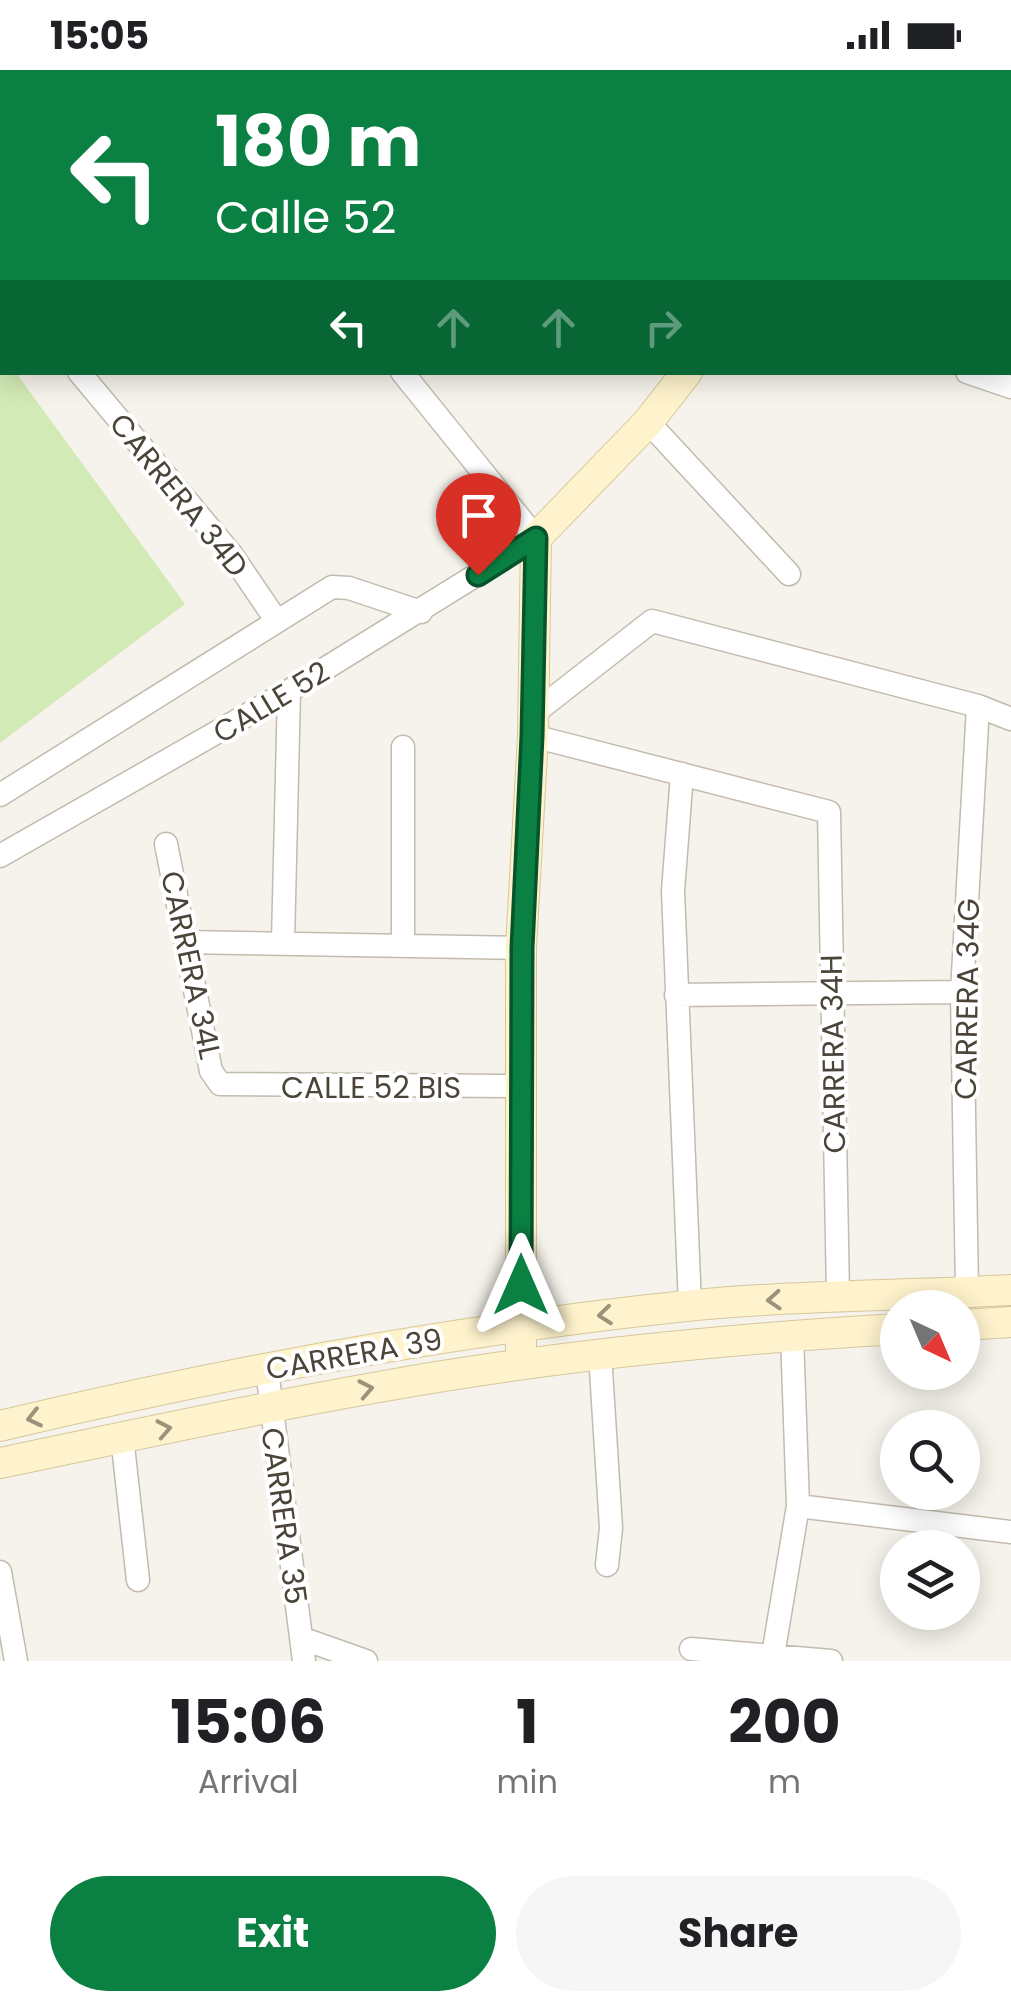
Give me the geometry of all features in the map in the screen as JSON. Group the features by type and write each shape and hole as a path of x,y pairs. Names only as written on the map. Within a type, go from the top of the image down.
{"main road":[{"name":"CALLE 52","path":"536,538 648,422 685,375"},
{"path":"521,1364 522,948 536,538"},
{"name":"CARRERA 39","path":"980,1291 1011,1290"},
{"name":"CARRERA 39","path":"0,1426 266,1370 521,1324 690,1306 880,1294"},
{"path":"980,1324 1011,1322"},
{"name":"CARRERA 39","path":"0,1463 270,1408 521,1364 792,1335 880,1330"}],"street":[{"name":"CARRERA 34D","path":"81,375 232,556 276,620"},
{"path":"404,375 536,538"},
{"path":"976,375 1011,387"},
{"path":"648,422 788,574"},
{"name":"CALLE 52","path":"0,856 289,692 536,538"},
{"path":"0,795 332,587 349,588 421,612"},
{"path":"532,725 652,621 978,706 1011,719"},
{"path":"283,942 289,692"},
{"name":"CARRERA 34G","path":"967,1290 962,992 978,706"},
{"path":"532,725 682,774 673,891 690,1306"},
{"path":"403,747 403,946"},
{"name":"CARRERA 34H","path":"682,774 829,812 838,1295"},
{"name":"CARRERA 34L","path":"166,844 211,1071 220,1084"},
{"path":"186,942 522,948"},
{"path":"676,995 962,992"},
{"name":"CALLE 52 BIS","path":"220,1084 521,1086"},
{"path":"772,1658 798,1506 792,1335"},
{"path":"600,1354 611,1528 607,1565"},
{"name":"CARRERA 35","path":"266,1370 302,1649"},
{"path":"122,1437 138,1580"},
{"path":"798,1506 1011,1532"},
{"path":"0,1572 16,1661"},
{"path":"302,1649 366,1661"},
{"path":"691,1649 832,1661"}],"green space":[{"path":"0,375 17,375 185,604 0,743"}],"route":[{"path":"478,575 536,538 522,948 521,1285"}]}
